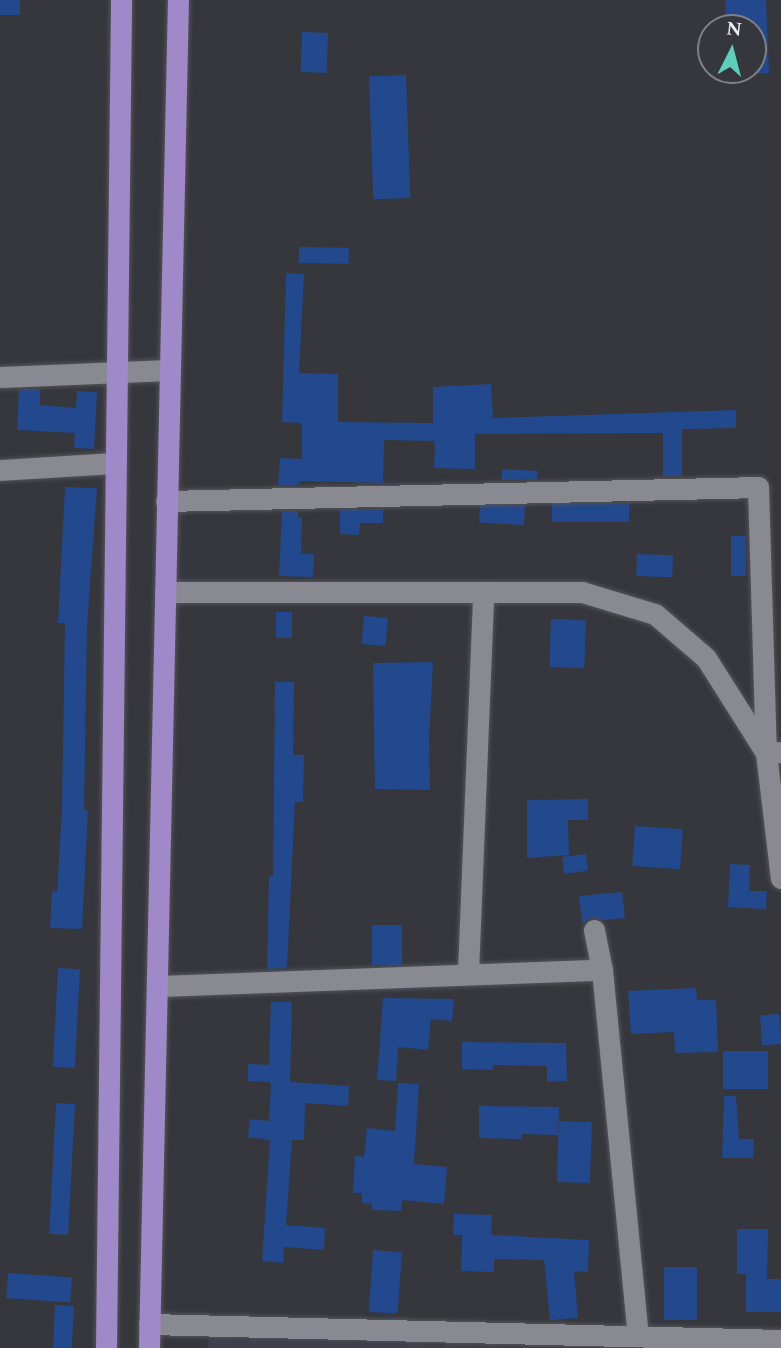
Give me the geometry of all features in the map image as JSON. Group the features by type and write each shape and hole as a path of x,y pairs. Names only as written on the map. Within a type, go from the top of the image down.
{"main road":[{"path":"106,1348 121,0"},
{"path":"149,1348 178,0"}],"street":[{"path":"0,377 170,370"},
{"path":"0,470 116,463"},
{"path":"166,501 758,486 781,878"},
{"path":"165,592 582,592 655,614 706,657 774,753"},
{"path":"468,972 483,592"},
{"path":"594,930 602,970 638,1336"},
{"path":"157,986 468,972 602,970"},
{"path":"149,1324 781,1340"}],"shaded area":[{"path":"208,1339 541,1348 208,1348"}],"building":[{"path":"0,0 20,0 20,15 0,15"},
{"path":"725,0 766,0 767,14 726,14"},
{"path":"767,24 769,73 767,73"},
{"path":"302,32 328,33 327,73 301,72"},
{"path":"406,75 410,198 373,199 369,76"},
{"path":"299,247 349,248 349,264 299,263"},
{"path":"286,273 304,274 299,373 338,374 338,422 433,423 433,387 491,384 493,418 736,410 736,428 682,429 682,476 663,476 663,433 475,434 475,469 434,468 435,441 384,440 383,483 300,481 299,485 278,485 280,458 302,459 302,423 282,422"},
{"path":"19,389 40,389 40,405 76,408 77,391 97,392 94,449 74,448 75,433 17,430"},
{"path":"502,469 538,471 537,479 502,480"},
{"path":"65,487 97,488 87,625 84,810 88,810 82,929 50,928 52,891 57,892 62,809 65,623 58,623"},
{"path":"552,503 629,503 629,522 552,522"},
{"path":"480,504 525,506 524,525 479,523"},
{"path":"383,509 383,523 360,523 359,535 340,534 340,510"},
{"path":"282,511 298,511 298,517 302,517 301,554 314,554 313,577 279,576"},
{"path":"731,536 746,536 746,576 731,576"},
{"path":"637,554 673,555 672,577 636,576"},
{"path":"276,612 292,612 292,638 276,638"},
{"path":"364,616 388,618 385,646 362,644"},
{"path":"551,619 586,620 584,668 549,667"},
{"path":"433,662 429,740 430,790 375,789 373,663"},
{"path":"275,682 294,682 293,755 304,755 303,802 295,802 287,968 267,969 269,876 273,876"},
{"path":"588,799 588,820 568,820 569,855 527,858 527,800"},
{"path":"635,826 683,829 680,869 632,866"},
{"path":"586,854 588,871 564,874 562,857"},
{"path":"730,864 750,865 749,891 767,891 766,909 728,907"},
{"path":"622,892 625,918 603,920 592,917 582,923 579,896"},
{"path":"372,925 402,925 402,965 372,965"},
{"path":"58,968 80,969 75,1068 53,1067"},
{"path":"696,988 697,1000 716,1000 718,1052 675,1053 674,1032 631,1034 628,991"},
{"path":"383,998 454,999 452,1021 431,1019 428,1050 398,1047 396,1081 377,1080"},
{"path":"271,1002 292,1002 290,1082 349,1086 348,1106 305,1103 304,1140 292,1140 286,1225 325,1228 324,1250 284,1247 283,1263 262,1261 270,1140 248,1137 250,1119 269,1121 271,1085 269,1082 248,1081 248,1064 269,1065"},
{"path":"779,1014 781,1044 762,1045 760,1015"},
{"path":"462,1042 566,1043 567,1081 547,1082 547,1066 493,1065 493,1070 462,1069"},
{"path":"723,1051 768,1051 768,1089 723,1089"},
{"path":"398,1083 419,1084 414,1164 447,1167 444,1204 402,1200 401,1211 372,1210 372,1204 362,1203 362,1193 353,1193 355,1156 364,1157 367,1128 395,1131"},
{"path":"724,1096 736,1096 739,1139 754,1139 753,1158 722,1158"},
{"path":"56,1103 75,1104 68,1235 49,1234"},
{"path":"479,1106 559,1107 558,1135 522,1134 522,1139 479,1138"},
{"path":"559,1121 592,1122 590,1183 557,1182"},
{"path":"454,1214 492,1215 491,1235 589,1240 588,1272 574,1271 578,1318 550,1320 544,1260 494,1259 494,1272 461,1271 462,1235 453,1235"},
{"path":"737,1229 768,1229 767,1279 781,1279 781,1312 746,1312 746,1274 737,1274"},
{"path":"373,1250 402,1252 398,1314 369,1312"},
{"path":"664,1267 697,1267 697,1320 664,1320"},
{"path":"8,1273 72,1277 70,1302 6,1298"},
{"path":"55,1305 74,1306 72,1348 53,1348"}]}
